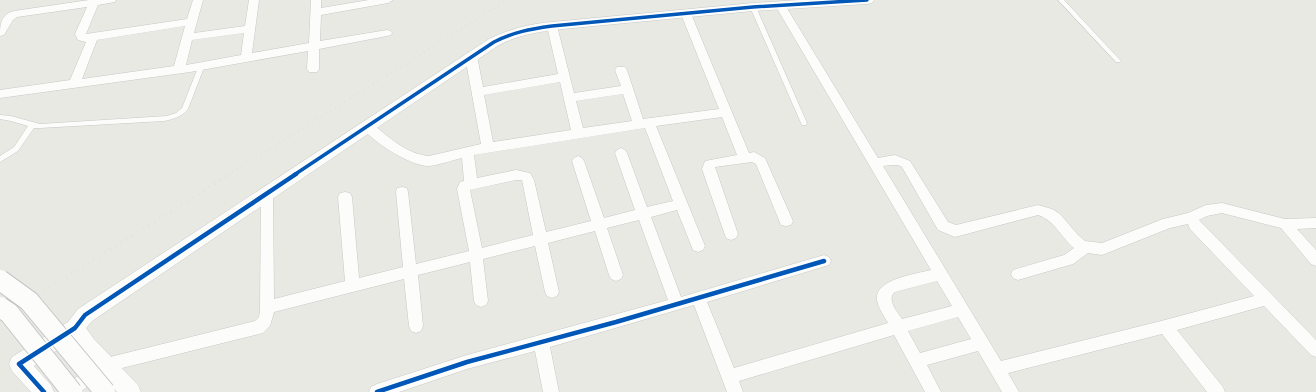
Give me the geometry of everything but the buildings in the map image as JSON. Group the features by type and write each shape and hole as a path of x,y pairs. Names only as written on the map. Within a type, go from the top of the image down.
{"main road":[{"path":"0,280 29,301 105,392"},
{"path":"0,307 9,313 72,392"}],"street":[{"path":"0,33 8,18 14,14 111,0"},
{"path":"179,69 198,0"},
{"path":"246,58 254,0"},
{"path":"313,69 316,0"},
{"path":"316,12 388,0"},
{"path":"44,392 19,364 75,328 85,315 471,56 510,34 528,29 552,26 753,7 860,0"},
{"path":"94,2 80,34 82,38 191,22"},
{"path":"780,5 1011,392"},
{"path":"686,14 745,158"},
{"path":"552,26 578,133"},
{"path":"187,37 250,29"},
{"path":"0,94 74,85 179,69 387,33"},
{"path":"74,85 92,41 89,38"},
{"path":"471,56 488,147"},
{"path":"621,70 628,89 681,204 698,246"},
{"path":"478,92 564,77"},
{"path":"570,98 628,89"},
{"path":"367,126 411,158 421,161 429,161 488,147 727,112"},
{"path":"468,152 471,184"},
{"path":"620,153 644,213 677,305"},
{"path":"731,234 708,166 712,163 754,157 761,161 786,221"},
{"path":"874,163 895,160 902,161 906,164 943,226 949,229 961,230 1038,210 1052,214 1077,243 1085,248 1102,249 1168,224 1192,218 1198,213 1212,209 1222,208 1285,224 1316,223"},
{"path":"578,161 616,275"},
{"path":"481,301 476,254 463,189 465,186 471,184 516,175 526,176 528,180 552,292"},
{"path":"402,192 416,326"},
{"path":"67,392 106,365 258,328 264,324 267,319 268,307 267,193"},
{"path":"345,197 352,285"},
{"path":"268,307 410,270 681,204"},
{"path":"1192,218 1195,225 1316,350"},
{"path":"1285,224 1316,260"},
{"path":"1018,274 1068,260 1085,248"},
{"path":"377,392 454,366 699,299 824,261"},
{"path":"933,392 884,301 884,296 886,291 891,287 940,274"},
{"path":"699,299 735,392"},
{"path":"997,369 1165,327 1267,299"},
{"path":"729,377 898,326 961,310"},
{"path":"1165,327 1217,392"},
{"path":"75,328 87,345 130,392"},
{"path":"541,342 551,392"},
{"path":"916,361 981,343"}],"lane":[{"path":"1061,0 1118,61"},
{"path":"753,7 804,123"},
{"path":"0,117 17,119 32,126 164,119 180,114 185,109 202,65"},
{"path":"0,158 16,149 32,126"}],"railway":[{"path":"228,175 507,0"},
{"path":"0,319 230,174"}],"cycle path":[{"path":"44,392 19,364 75,328 85,315 494,42 510,34 528,29 552,26 753,7 867,0"},
{"path":"377,392 467,362 616,322 824,261"}]}
